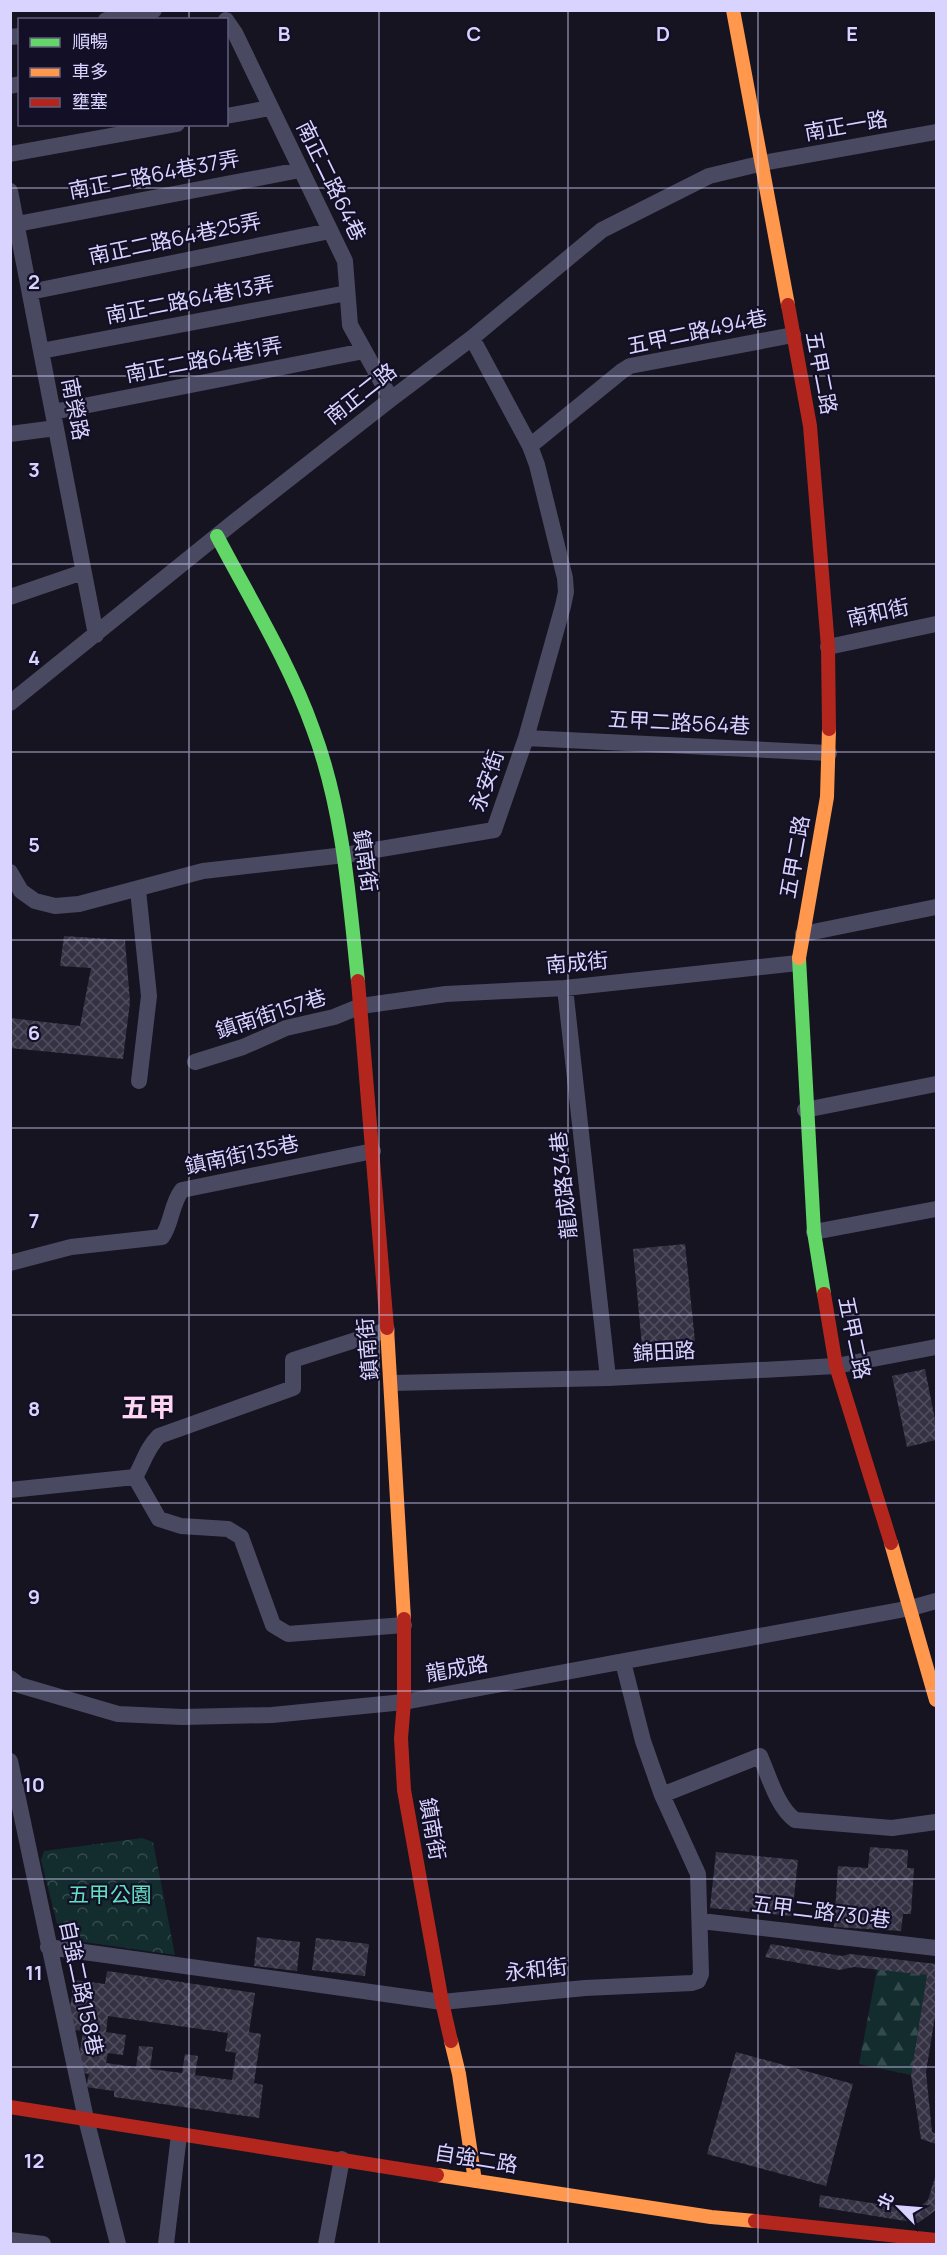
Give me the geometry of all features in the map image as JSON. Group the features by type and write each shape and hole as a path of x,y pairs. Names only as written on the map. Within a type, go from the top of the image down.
{"street":[{"path":"116,18 154,10"},
{"name":"五甲二路","path":"733,10 810,426 828,647 830,753 827,797 798,963 814,1232 836,1366 911,1608 936,1700"},
{"name":"南正二路64巷","path":"232,41 270,108 345,261 350,326 391,399"},
{"path":"228,116 270,108"},
{"path":"10,154 166,126"},
{"name":"南正一路","path":"763,163 936,132"},
{"name":"南正二路","path":"10,703 217,536 472,338 602,230 709,176 763,163"},
{"name":"南正二路64巷37弄","path":"17,224 300,170"},
{"name":"南榮路","path":"10,190 17,224 18,274 30,292 96,635"},
{"name":"南正二路64巷25弄","path":"30,292 330,231"},
{"name":"南正二路64巷13弄","path":"41,351 347,293"},
{"name":"五甲二路494巷","path":"530,446 630,366 793,335"},
{"name":"永安街","path":"10,872 21,891 35,901 54,906 79,904 203,871 345,855 494,830 526,738 566,592 566,578 530,446 472,338"},
{"name":"南正二路64巷1弄","path":"10,435 54,420 364,351"},
{"name":"鎮南街","path":"217,536 298,691 314,730 345,855 361,1006 392,1383 404,1625 404,1702 401,1738 404,1791 442,2002 459,2074 475,2181"},
{"path":"10,597 83,572"},
{"name":"南和街","path":"828,647 936,624"},
{"name":"五甲二路564巷","path":"526,738 830,753"},
{"path":"138,890 149,996 139,1082"},
{"path":"803,934 936,908"},
{"name":"南成街","path":"361,1006 446,994 565,988 798,963"},
{"name":"龍成路34巷","path":"565,988 608,1378"},
{"name":"鎮南街157巷","path":"195,1062 243,1047 286,1028 334,1017 361,1006"},
{"path":"806,1110 936,1084"},
{"name":"鎮南街135巷","path":"10,1263 71,1247 162,1237 166,1232 176,1198 182,1190 373,1151"},
{"path":"814,1232 936,1209"},
{"path":"135,1478 149,1446 159,1436 293,1388 293,1360 387,1330"},
{"name":"錦田路","path":"392,1383 608,1378 836,1366 936,1347"},
{"path":"10,1490 135,1478"},
{"path":"135,1478 159,1519 181,1526 228,1529 241,1537 273,1625 288,1634 404,1625"},
{"name":"龍成路","path":"10,1678 19,1685 118,1714 182,1717 272,1715 404,1702 911,1608 936,1601"},
{"name":"永和街","path":"48,1947 442,2002 585,1988 698,1981 701,1974 701,1921 698,1874 662,1795 643,1741 623,1662"},
{"path":"662,1795 760,1756 783,1806 788,1815 795,1820 892,1828 936,1822"},
{"name":"自強二路158巷","path":"10,1761 86,2119 118,2244"},
{"name":"五甲二路730巷","path":"701,1921 936,1948"},
{"name":"自強二路","path":"10,2107 711,2217 926,2241"},
{"path":"166,2244 179,2135"},
{"path":"326,2244 342,2159"}],"green space":[{"name":"五甲公園","path":"142,1838 153,1842 175,1955 63,1939 58,1928 41,1860 44,1851"},
{"path":"877,1969 927,1975 911,2075 859,2064"}],"building":[{"path":"64,936 125,940 130,1002 123,1059 10,1048 10,1018 80,1026 91,968 60,966"},
{"path":"685,1244 695,1341 642,1346 633,1249"},
{"path":"925,1369 936,1425 936,1440 907,1447 892,1376"},
{"path":"870,1847 908,1850 907,1868 914,1868 911,1914 903,1914 901,1931 834,1927 838,1866 868,1868"},
{"path":"716,1852 798,1860 792,1916 710,1908"},
{"path":"257,1937 300,1942 297,1971 254,1966"},
{"path":"316,1938 369,1944 365,1976 312,1970"},
{"path":"771,1944 842,1956 850,1954 936,1964 936,2010 926,2072 932,2132 936,2134 936,2144 921,2139 911,2075 927,1975 854,1967 839,1970 765,1957"},
{"path":"107,1971 255,1993 249,2032 261,2034 254,2083 263,2085 259,2118 114,2097 114,2091 86,2087 89,2074 77,2072 83,2031 67,2029 74,1980 105,1984","holes":["108,2016 228,2033 225,2051 236,2053 232,2080 195,2075 198,2056 185,2054 182,2073 150,2069 153,2047 139,2046 136,2067 106,2063 108,2053 123,2055 126,2035 106,2032"]},
{"path":"736,2052 853,2084 826,2186 707,2154"},
{"path":"936,2174 936,2210 918,2223 819,2207 820,2195 916,2210 928,2200"}],"traffic: fast":[{"path":"217,536 293,679 323,759 338,821 358,981"},
{"path":"799,958 814,1232 824,1294"}],"traffic: slow":[{"path":"733,10 788,305"},
{"path":"799,958 827,797 829,729"},
{"path":"387,1328 404,1619"},
{"path":"891,1543 936,1700"},
{"path":"451,2041 459,2074 475,2181"},
{"path":"437,2175 711,2217 755,2221"}],"traffic: jam":[{"path":"788,305 810,426 828,647 829,729"},
{"path":"358,981 387,1328"},
{"path":"824,1294 836,1366 891,1543"},
{"path":"404,1619 404,1702 401,1738 404,1790 451,2041"},
{"path":"10,2107 437,2175"},
{"path":"755,2221 936,2240"}],"district":[{"name":"五甲","path":"148,1408"}]}
